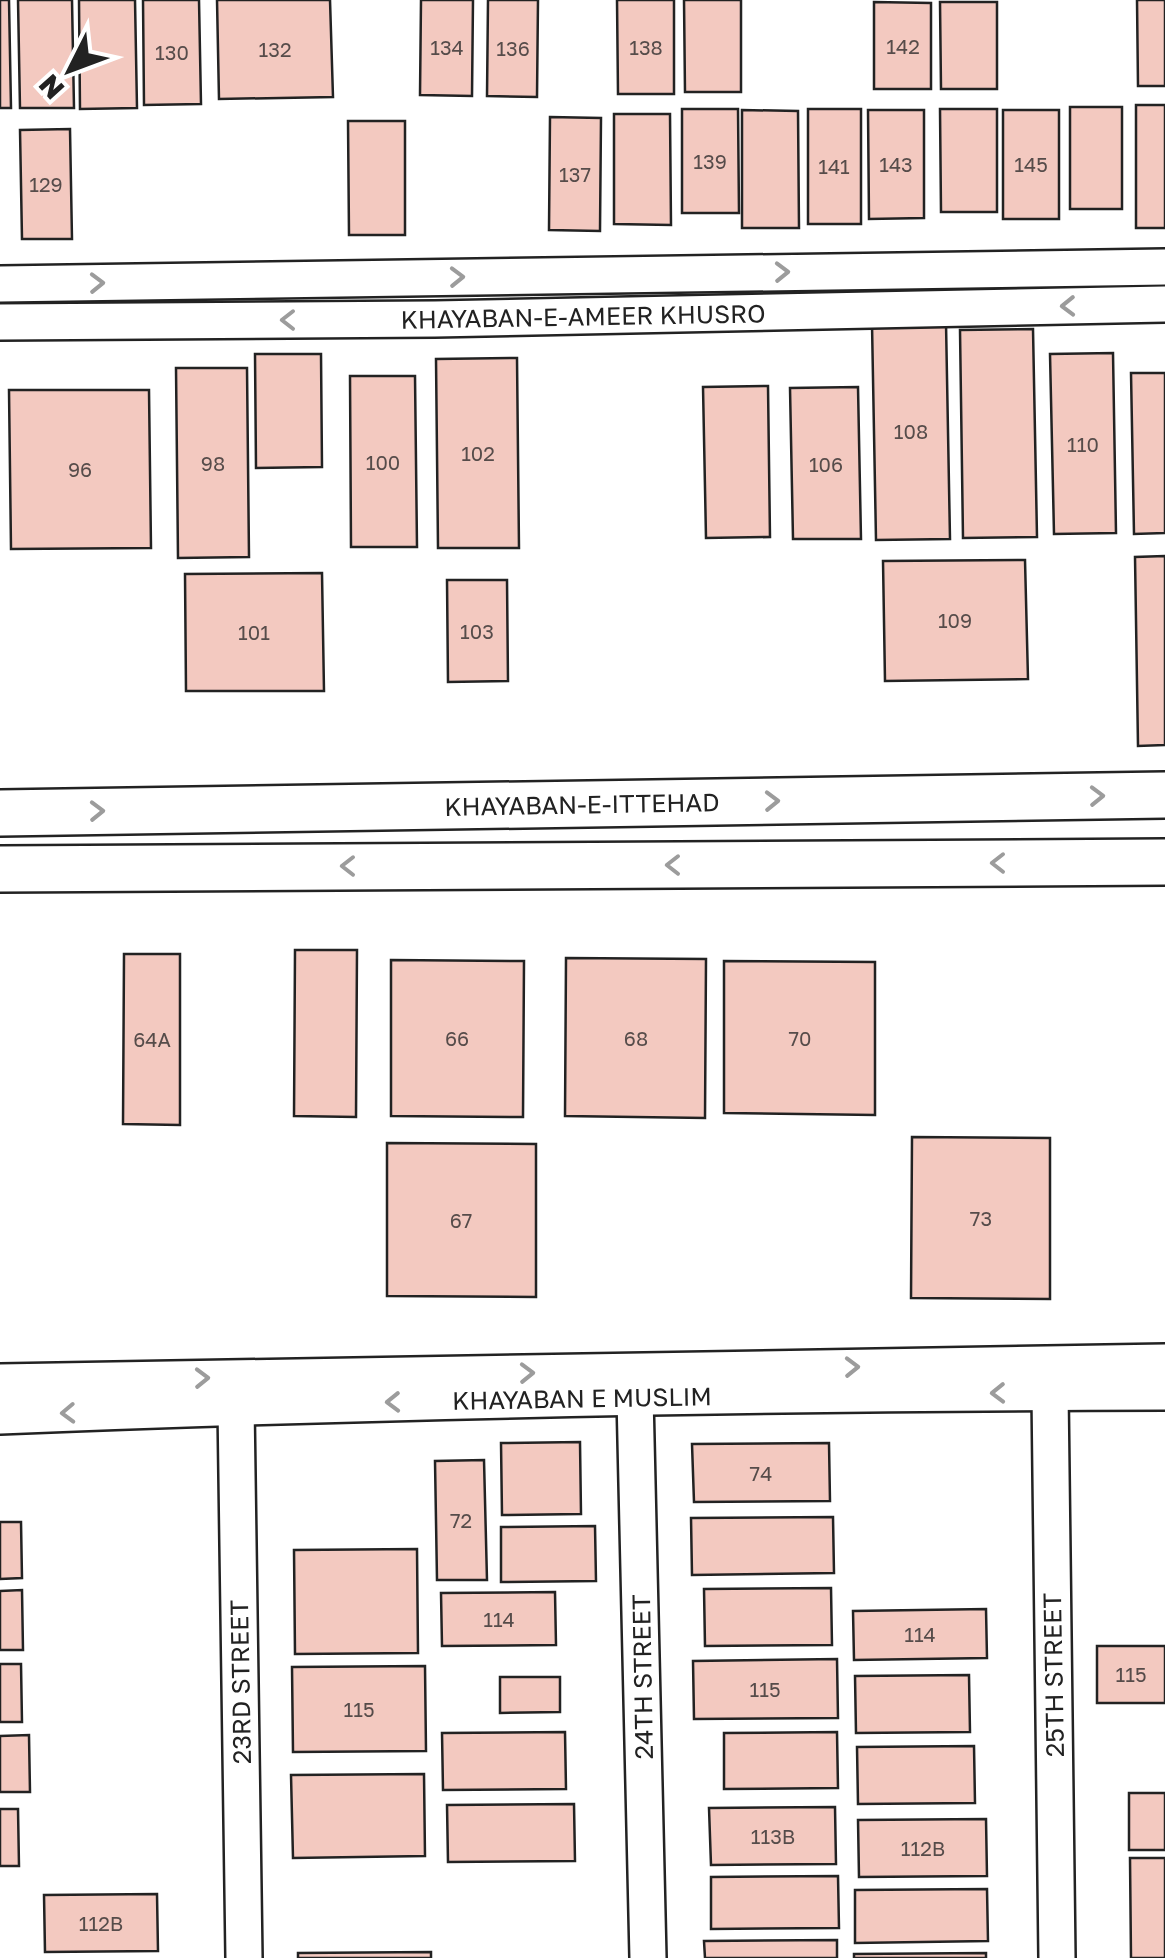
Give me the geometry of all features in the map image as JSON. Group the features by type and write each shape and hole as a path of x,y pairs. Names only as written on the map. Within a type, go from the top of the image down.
{"main road":[{"name":"KHAYABAN-E-ITTEHAD","path":"0,813 1165,795"},
{"path":"0,868 1165,862"}],"street":[{"name":"KHAYABAN-E-AMEER KHUSRO","path":"0,284 1165,266"},
{"path":"410,278 398,282 390,300 400,316 413,319"},
{"path":"335,320 347,314 353,302 350,288 340,279"},
{"name":"KHAYABAN-E-AMEER KHUSRO","path":"0,322 413,319 1165,304"},
{"name":"KHAYABAN E MUSLIM","path":"0,1416 236,1406 442,1387 1165,1362"},
{"name":"KHAYABAN E MUSLIM","path":"0,1382 442,1387 635,1396 1165,1392"},
{"name":"25TH STREET","path":"1050,1392 1057,1958"},
{"name":"24TH STREET","path":"635,1396 648,1958"},
{"name":"23RD STREET","path":"236,1406 244,1958"}],"building":[{"path":"0,0 9,0 11,108 0,108"},
{"path":"18,0 72,0 74,108 20,108"},
{"path":"79,0 135,0 137,108 80,109"},
{"path":"143,0 199,0 201,104 144,105"},
{"path":"217,0 330,0 333,97 219,99"},
{"path":"421,0 473,0 472,96 420,95"},
{"path":"488,0 538,0 537,97 487,96"},
{"path":"617,0 674,0 674,94 618,94"},
{"path":"684,0 741,0 741,92 685,92"},
{"path":"1137,0 1165,0 1165,86 1138,86"},
{"path":"874,2 931,3 931,89 874,89"},
{"path":"940,2 997,2 997,89 941,89"},
{"path":"1136,105 1165,105 1165,228 1136,228"},
{"path":"1070,107 1122,107 1122,209 1070,209"},
{"path":"682,109 738,109 739,213 682,213"},
{"path":"808,109 861,109 861,224 808,224"},
{"path":"940,109 997,109 997,212 941,212"},
{"path":"742,110 798,111 799,228 742,228"},
{"path":"868,110 924,110 924,218 869,219"},
{"path":"1003,110 1059,110 1059,219 1003,219"},
{"path":"614,114 670,114 671,225 614,224"},
{"path":"550,117 601,118 600,231 549,230"},
{"path":"348,121 405,121 405,235 349,235"},
{"path":"70,129 72,239 22,239 20,130"},
{"path":"946,323 950,539 876,540 872,324"},
{"path":"1033,329 1037,537 963,538 960,330"},
{"path":"1113,353 1116,533 1054,534 1050,354"},
{"path":"255,354 321,354 322,467 256,468"},
{"path":"517,358 519,548 438,548 436,359"},
{"path":"176,368 247,368 249,557 178,558"},
{"path":"1131,373 1165,373 1165,533 1134,534"},
{"path":"350,376 415,376 417,547 351,547"},
{"path":"768,386 770,537 706,538 703,387"},
{"path":"858,387 861,539 793,539 790,388"},
{"path":"9,390 149,390 151,548 11,549"},
{"path":"1165,556 1165,745 1138,746 1135,557"},
{"path":"1025,560 1028,679 885,681 883,561"},
{"path":"322,573 324,691 186,691 185,574"},
{"path":"447,580 507,580 508,681 448,682"},
{"path":"295,950 357,950 356,1117 294,1116"},
{"path":"124,954 180,954 180,1125 123,1124"},
{"path":"566,958 706,959 705,1118 565,1116"},
{"path":"391,960 524,961 523,1117 391,1116"},
{"path":"724,961 875,962 875,1115 724,1113"},
{"path":"912,1137 1050,1138 1050,1299 911,1298"},
{"path":"387,1143 536,1144 536,1297 387,1296"},
{"path":"580,1442 581,1514 502,1515 501,1443"},
{"path":"829,1443 830,1501 694,1502 692,1444"},
{"path":"484,1460 487,1580 437,1580 435,1461"},
{"path":"833,1517 834,1573 692,1575 691,1518"},
{"path":"0,1522 21,1522 22,1578 0,1579"},
{"path":"595,1526 596,1581 501,1582 501,1527"},
{"path":"417,1549 418,1653 295,1654 294,1550"},
{"path":"831,1588 832,1645 705,1646 704,1589"},
{"path":"22,1590 23,1650 0,1650 0,1591"},
{"path":"555,1592 556,1645 442,1646 441,1593"},
{"path":"986,1609 987,1658 854,1660 853,1611"},
{"path":"1097,1646 1165,1646 1165,1703 1097,1703"},
{"path":"837,1659 838,1718 694,1719 693,1661"},
{"path":"0,1664 21,1664 22,1722 0,1722"},
{"path":"425,1666 426,1751 293,1752 292,1667"},
{"path":"969,1675 970,1732 856,1733 855,1676"},
{"path":"500,1677 560,1677 560,1712 500,1713"},
{"path":"565,1732 566,1789 443,1790 442,1733"},
{"path":"837,1732 838,1788 724,1789 724,1733"},
{"path":"29,1735 30,1792 0,1792 0,1736"},
{"path":"974,1746 975,1803 858,1804 857,1747"},
{"path":"424,1774 425,1856 293,1858 291,1775"},
{"path":"1129,1793 1165,1793 1165,1850 1129,1850"},
{"path":"574,1804 575,1861 448,1862 447,1805"},
{"path":"835,1807 836,1864 711,1865 709,1808"},
{"path":"0,1809 18,1809 19,1866 0,1866"},
{"path":"986,1819 987,1876 859,1877 858,1820"},
{"path":"1130,1858 1165,1858 1165,1958 1131,1958"},
{"path":"838,1876 839,1928 711,1929 711,1877"},
{"path":"987,1889 988,1941 855,1943 855,1890"},
{"path":"157,1894 158,1951 45,1952 44,1895"},
{"path":"837,1940 837,1958 705,1958 704,1941"},
{"path":"431,1952 431,1958 298,1958 298,1953"},
{"path":"986,1953 986,1958 854,1958 854,1954"}]}
